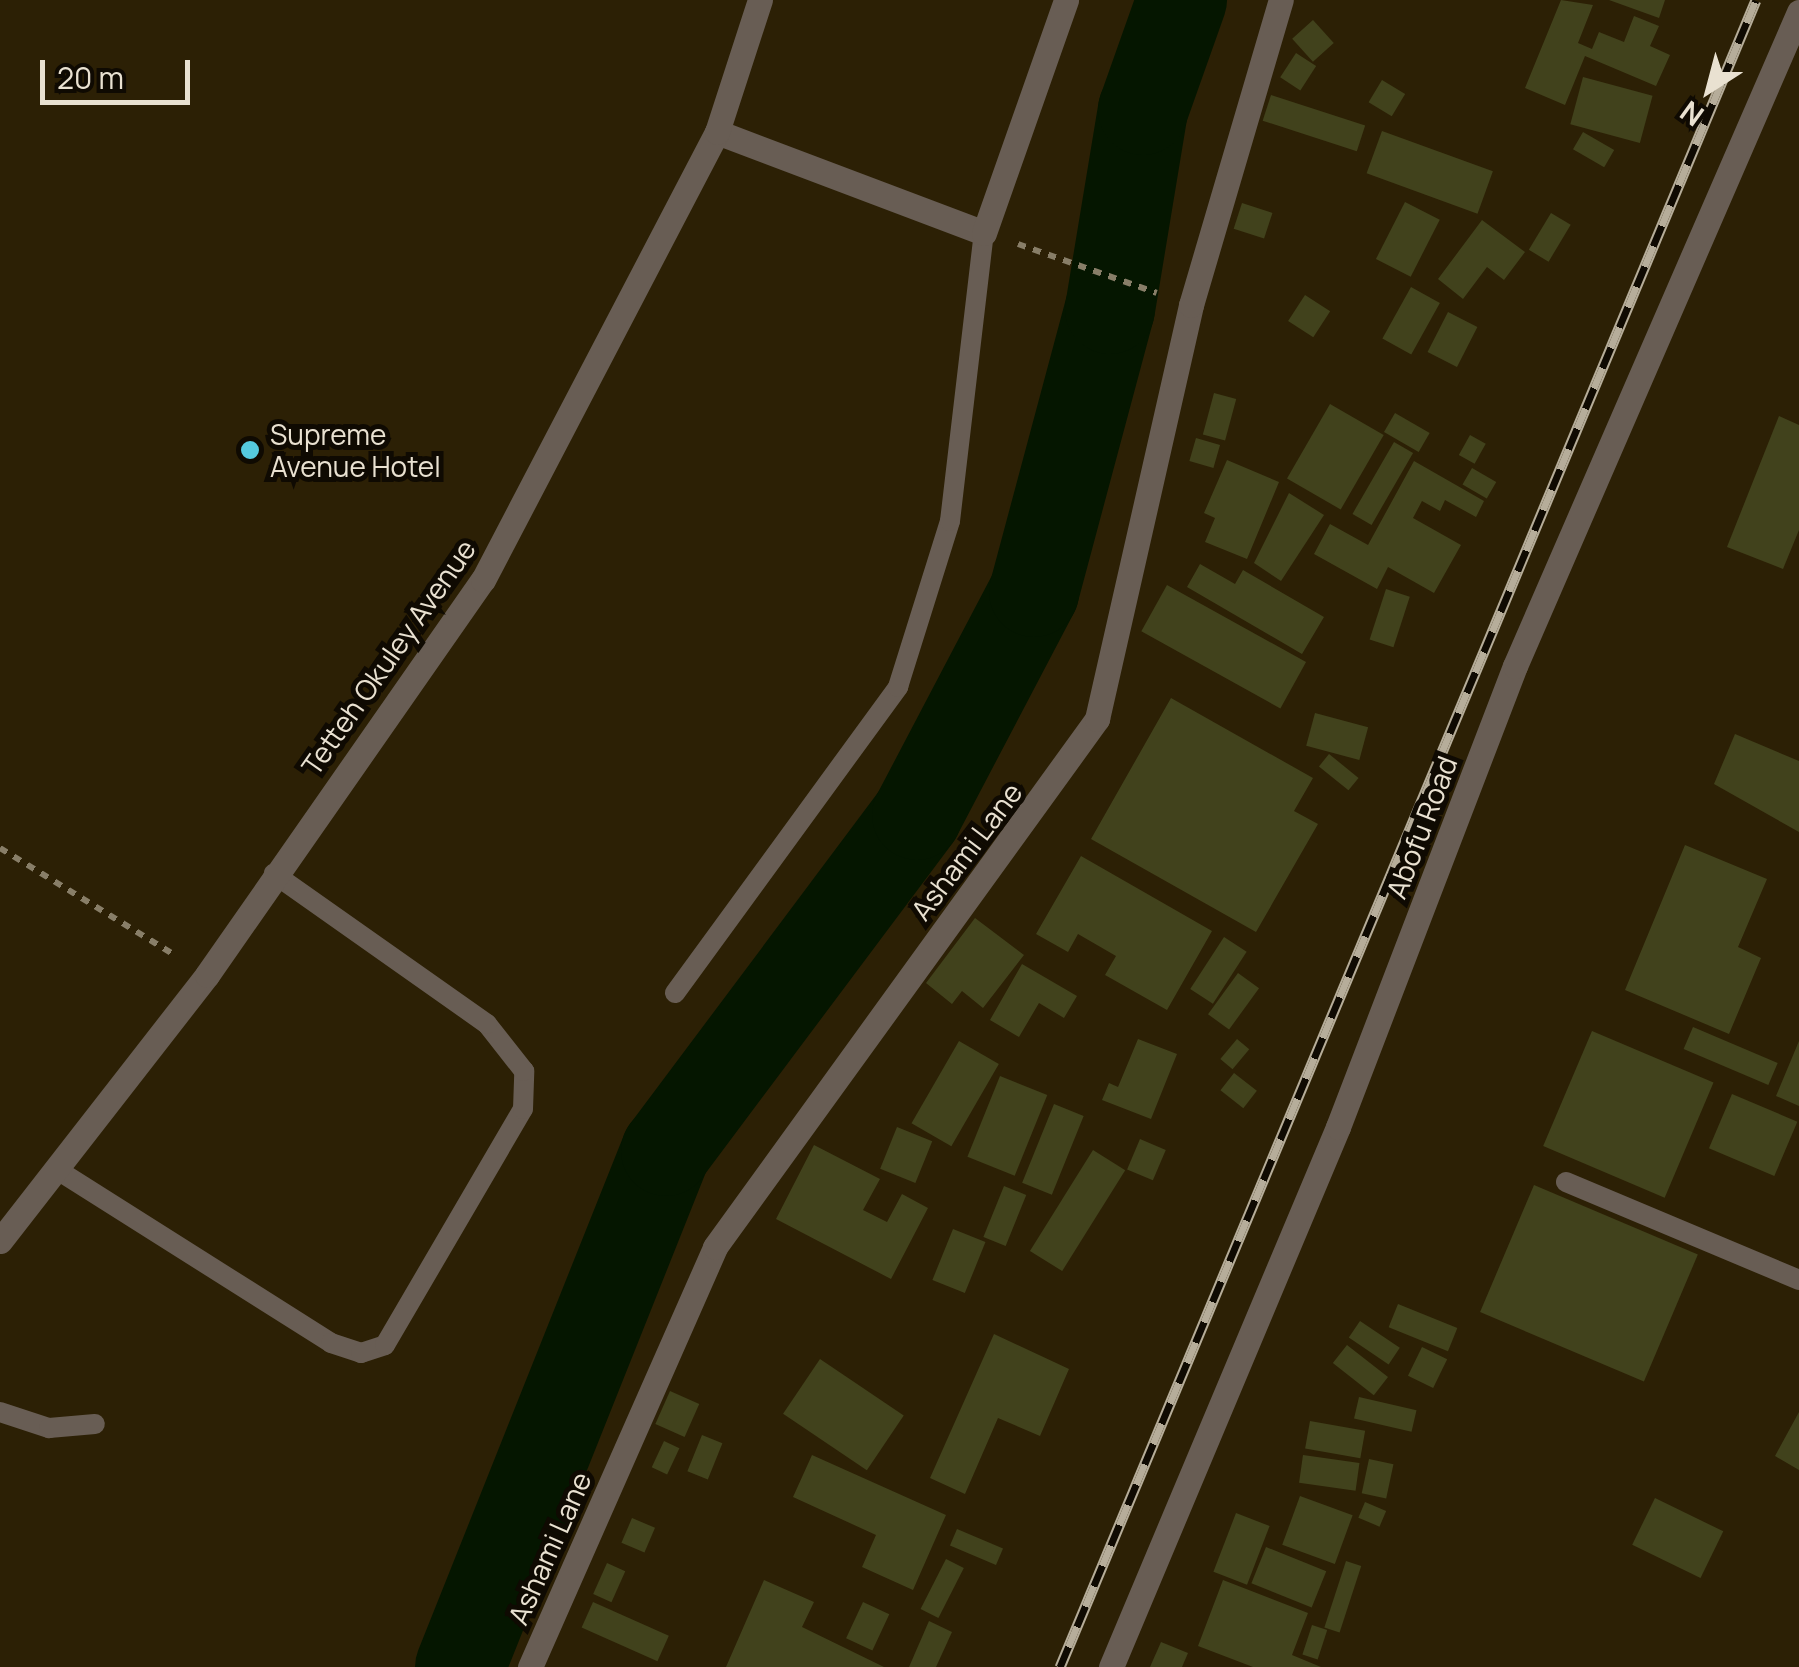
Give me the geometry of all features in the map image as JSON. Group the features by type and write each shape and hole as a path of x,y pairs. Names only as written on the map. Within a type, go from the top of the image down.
{"street":[{"name":"Tetteh Okuley Avenue","path":"0,1241 207,975 274,874 484,580 716,132 760,0"},
{"path":"716,132 984,232 1066,0"},
{"name":"Ashami Lane","path":"530,1667 714,1247 1097,718 1191,305 1281,0"},
{"name":"Abofu Road","path":"1111,1667 1338,1126 1515,666 1799,12"}],"lane":[{"path":"675,993 898,687 950,521 984,232"},
{"path":"56,1168 331,1343 361,1353 385,1345 523,1109 524,1070 486,1024 274,874"},
{"path":"1566,1182 1799,1280"},
{"path":"0,1412 48,1428 95,1424"}],"path":[{"path":"984,232 1191,305"},
{"path":"0,848 207,975"}],"building":[{"path":"1561,0 1593,5 1578,43 1592,49 1599,32 1624,42 1634,16 1659,26 1650,46 1670,55 1656,86 1585,56 1565,105 1525,88"},
{"path":"1609,0 1665,0 1659,18"},
{"path":"1313,20 1334,43 1313,62 1292,39"},
{"path":"1296,53 1316,66 1300,90 1280,77"},
{"path":"1583,77 1653,96 1640,143 1570,124"},
{"path":"1382,80 1405,94 1392,116 1369,102"},
{"path":"1271,95 1365,126 1357,151 1263,121"},
{"path":"1382,131 1493,171 1477,214 1367,173"},
{"path":"1583,132 1614,150 1604,167 1573,149"},
{"path":"1405,202 1440,220 1411,277 1376,259"},
{"path":"1242,203 1272,213 1264,239 1234,229"},
{"path":"1551,213 1571,225 1549,262 1529,250"},
{"path":"1482,220 1525,252 1504,280 1487,267 1463,299 1438,279"},
{"path":"1411,287 1440,303 1411,355 1382,339"},
{"path":"1305,295 1330,311 1313,337 1288,321"},
{"path":"1448,312 1477,327 1457,367 1428,352"},
{"path":"1214,393 1236,399 1225,440 1203,435"},
{"path":"1330,404 1384,435 1341,509 1287,478"},
{"path":"1395,413 1430,433 1419,452 1384,432"},
{"path":"1779,416 1799,425 1799,530 1783,569 1727,547"},
{"path":"1470,435 1486,444 1475,464 1459,455"},
{"path":"1196,438 1220,445 1213,468 1189,461"},
{"path":"1394,442 1413,453 1372,525 1352,514"},
{"path":"1227,460 1279,482 1247,559 1205,542 1215,518 1204,513"},
{"path":"1414,461 1484,501 1476,517 1445,500 1440,511 1422,501 1413,518 1461,545 1434,593 1388,567 1377,589 1314,554 1330,524 1368,545"},
{"path":"1472,468 1496,482 1487,498 1462,484"},
{"path":"1289,493 1324,515 1281,581 1254,563"},
{"path":"1200,564 1235,584 1243,570 1324,617 1302,654 1187,587"},
{"path":"1167,585 1306,662 1280,708 1141,631"},
{"path":"1386,589 1410,597 1393,647 1370,639"},
{"path":"1171,698 1313,778 1294,811 1318,824 1256,932 1091,839"},
{"path":"1315,713 1368,727 1359,760 1306,746"},
{"path":"1735,734 1799,761 1799,832 1714,784"},
{"path":"1329,754 1359,778 1348,790 1319,766"},
{"path":"1685,845 1767,879 1738,947 1761,958 1729,1034 1625,990"},
{"path":"1081,856 1212,931 1167,1010 1105,975 1116,956 1078,934 1068,952 1036,934"},
{"path":"975,918 1024,955 983,1008 962,991 952,1004 926,983"},
{"path":"1224,937 1247,952 1213,1004 1190,989"},
{"path":"1022,964 1077,996 1064,1018 1039,1003 1019,1037 990,1020"},
{"path":"1238,973 1259,988 1229,1030 1208,1014"},
{"path":"1693,1027 1778,1063 1768,1085 1684,1049"},
{"path":"1592,1031 1714,1083 1665,1198 1543,1146"},
{"path":"1138,1039 1177,1054 1151,1119 1102,1100 1109,1083 1118,1087"},
{"path":"1237,1039 1249,1049 1233,1069 1220,1059"},
{"path":"959,1041 999,1064 951,1146 912,1123"},
{"path":"1799,1041 1799,1106 1776,1096"},
{"path":"1234,1073 1257,1091 1243,1108 1220,1090"},
{"path":"1000,1076 1047,1095 1015,1176 967,1157"},
{"path":"1732,1094 1797,1122 1774,1176 1709,1148"},
{"path":"1054,1104 1084,1116 1052,1195 1022,1183"},
{"path":"897,1127 932,1141 915,1183 880,1169"},
{"path":"1140,1139 1166,1150 1153,1180 1127,1169"},
{"path":"814,1145 880,1179 863,1210 887,1222 902,1194 928,1208 891,1279 776,1219"},
{"path":"1093,1150 1125,1170 1062,1271 1030,1251"},
{"path":"1534,1185 1698,1255 1644,1382 1480,1312"},
{"path":"1004,1186 1026,1195 1006,1246 983,1237"},
{"path":"953,1229 985,1242 965,1293 932,1280"},
{"path":"1398,1304 1457,1328 1448,1351 1389,1327"},
{"path":"1360,1321 1400,1348 1389,1364 1349,1338"},
{"path":"994,1334 1069,1369 1040,1436 998,1418 965,1494 930,1478"},
{"path":"1347,1345 1388,1377 1374,1395 1333,1363"},
{"path":"1422,1347 1447,1359 1433,1388 1408,1376"},
{"path":"820,1359 904,1415 867,1470 783,1414"},
{"path":"670,1391 699,1404 685,1437 655,1424"},
{"path":"1359,1397 1416,1410 1412,1432 1354,1418"},
{"path":"1799,1412 1799,1470 1775,1456"},
{"path":"1310,1421 1365,1431 1360,1458 1305,1449"},
{"path":"702,1435 722,1443 708,1479 687,1471"},
{"path":"664,1441 679,1448 667,1474 652,1467"},
{"path":"812,1455 946,1515 913,1590 862,1567 876,1535 793,1497"},
{"path":"1303,1455 1359,1463 1356,1491 1299,1483"},
{"path":"1369,1459 1393,1464 1386,1498 1362,1493"},
{"path":"1300,1496 1353,1515 1335,1564 1282,1545"},
{"path":"1655,1498 1723,1531 1701,1578 1632,1545"},
{"path":"1365,1502 1386,1511 1380,1527 1358,1518"},
{"path":"1236,1513 1270,1526 1247,1585 1213,1572"},
{"path":"632,1518 655,1528 644,1553 621,1543"},
{"path":"957,1529 1003,1549 996,1565 950,1546"},
{"path":"1266,1547 1326,1571 1312,1608 1251,1583"},
{"path":"946,1559 964,1568 938,1618 921,1609"},
{"path":"1346,1561 1361,1566 1340,1633 1324,1628"},
{"path":"607,1563 625,1571 611,1602 593,1594"},
{"path":"764,1580 814,1602 802,1627 884,1667 726,1667"},
{"path":"1223,1580 1308,1613 1292,1655 1321,1667 1253,1667 1198,1646"},
{"path":"593,1602 669,1636 657,1661 582,1628"},
{"path":"863,1602 889,1614 872,1651 846,1638"},
{"path":"929,1621 952,1632 936,1667 909,1667"},
{"path":"1312,1625 1327,1630 1318,1659 1302,1654"},
{"path":"1161,1642 1188,1653 1182,1667 1150,1667"}],"waterway":[{"path":"460,1667 666,1151 917,815 1034,592 1110,309 1143,110 1182,0"}],"railway":[{"path":"1060,1667 1756,0"}],"place":[{"name":"Supreme Avenue Hotel","path":"250,450"}]}
